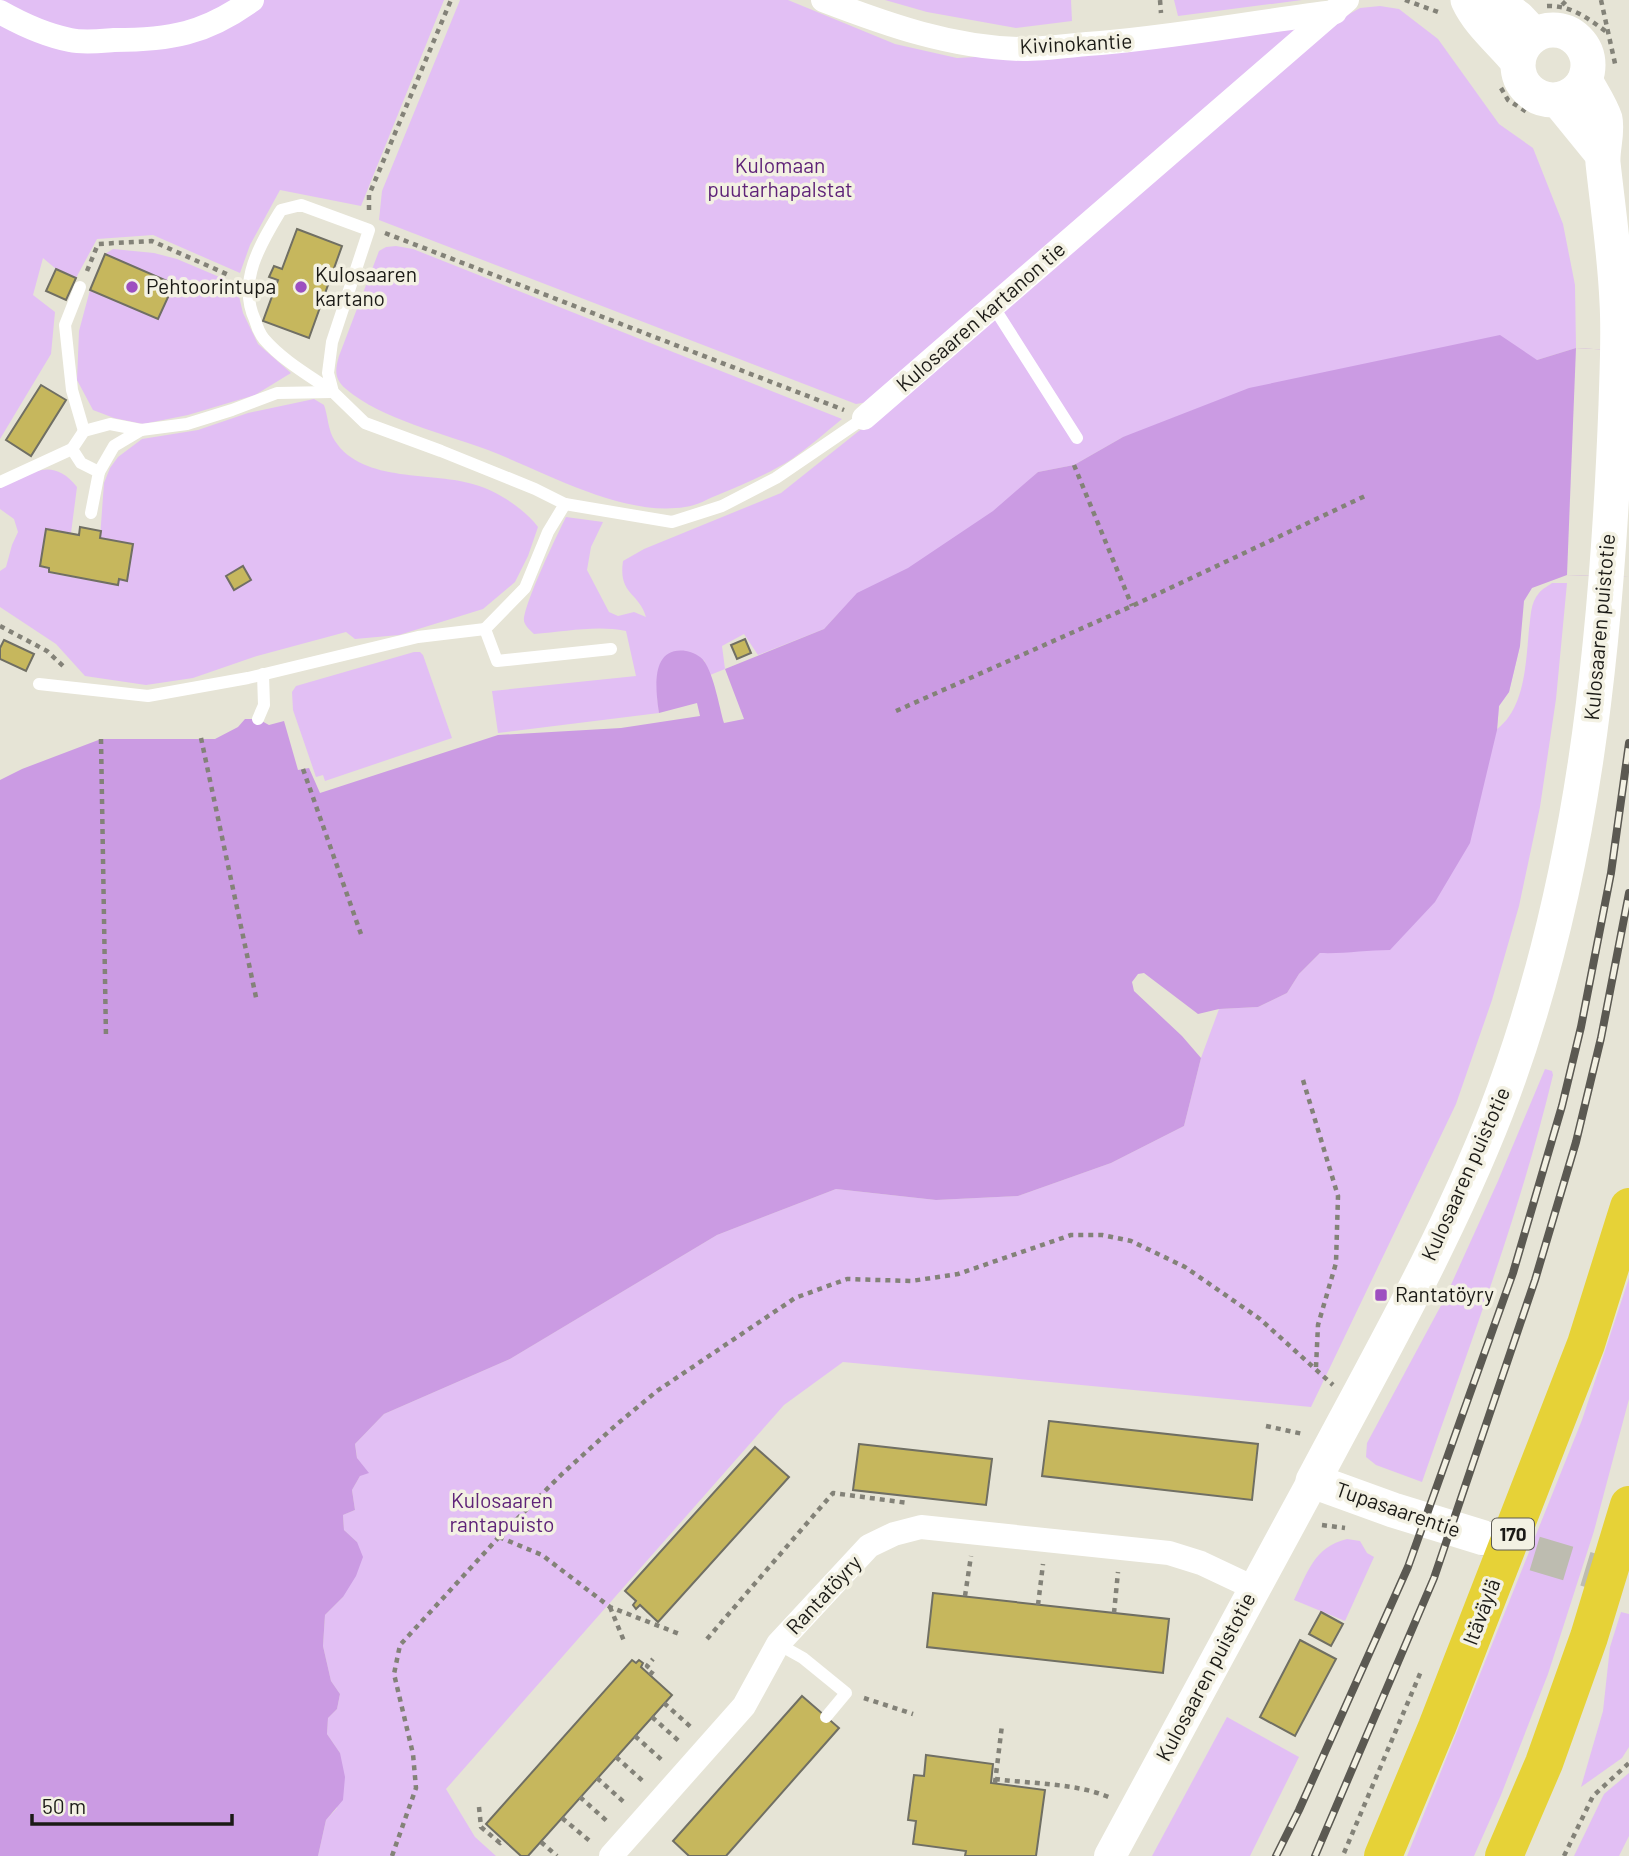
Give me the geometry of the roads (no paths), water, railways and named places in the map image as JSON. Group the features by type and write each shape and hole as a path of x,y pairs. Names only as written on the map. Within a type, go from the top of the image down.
{"highway":[{"name":"Itäväylä","path":"1383,1856 1437,1727 1581,1356 1629,1207"},
{"path":"1504,1856 1549,1751 1589,1637 1629,1505"}],"main road":[{"path":"1494,0 1518,18 1526,48 1520,77 1528,90 1542,99 1586,80 1589,65 1585,50 1577,38 1563,31 1548,29 1526,48"},
{"path":"1453,6 1476,17 1500,40 1526,48"},
{"name":"Kulosaaren puistotie","path":"1313,1481 1423,1273 1482,1147 1542,972 1575,828 1588,746 1606,576 1617,352 1613,244 1602,154 1586,80"},
{"name":"Tupasaarentie","path":"1313,1481 1393,1510 1485,1538"}],"street":[{"path":"0,12 40,32 73,41 149,40 179,36 211,24 252,0"},
{"name":"Kivinokantie","path":"823,0 890,26 926,36 962,43 1023,49 1158,38 1341,6"},
{"name":"Kulosaaren kartanon tie","path":"864,418 1341,6"},
{"name":"Kulosaaren puistotie","path":"1110,1856 1313,1481"},
{"name":"Rantatöyry","path":"604,1852 744,1706 778,1644 869,1546 894,1534 921,1527 1169,1553 1201,1563 1254,1588"}],"lane":[{"name":"Kulosaaren kartanon tie","path":"333,392 328,373 332,342 369,230 301,205 281,210 259,246 248,283 249,308 262,338 333,392 365,423 523,484 565,504 672,522 722,506 776,478 864,418"},
{"path":"80,287 65,325 72,390 84,431"},
{"path":"993,306 1077,438"},
{"path":"0,482 72,449 84,431 110,424 141,430 187,424 277,393 333,392"},
{"path":"91,513 99,472 114,446 141,430"},
{"path":"72,449 80,463 99,472"},
{"path":"38,684 148,696 263,674 418,637 485,629 525,588 548,532 565,504"},
{"path":"485,629 497,661 611,649"},
{"path":"258,719 264,705 263,674"},
{"path":"778,1644 803,1658 846,1693 826,1717"}],"tunnel":[{"path":"1484,1538 1629,1582"}],"railway":[{"path":"1276,1856 1408,1567 1513,1273 1562,1106 1581,1027 1611,873 1629,743"},
{"path":"1315,1856 1434,1578 1535,1280 1576,1142 1601,1038 1629,893"}],"place":[{"name":"Pehtoorintupa","path":"132,287"},
{"name":"Kulosaaren kartano","path":"301,287"},
{"name":"Rantatöyry","path":"1381,1295"}],"park label":[{"name":"Kulomaan puutarhapalstat","path":"780,178"},
{"name":"Kulosaaren rantapuisto","path":"502,1513"}]}
